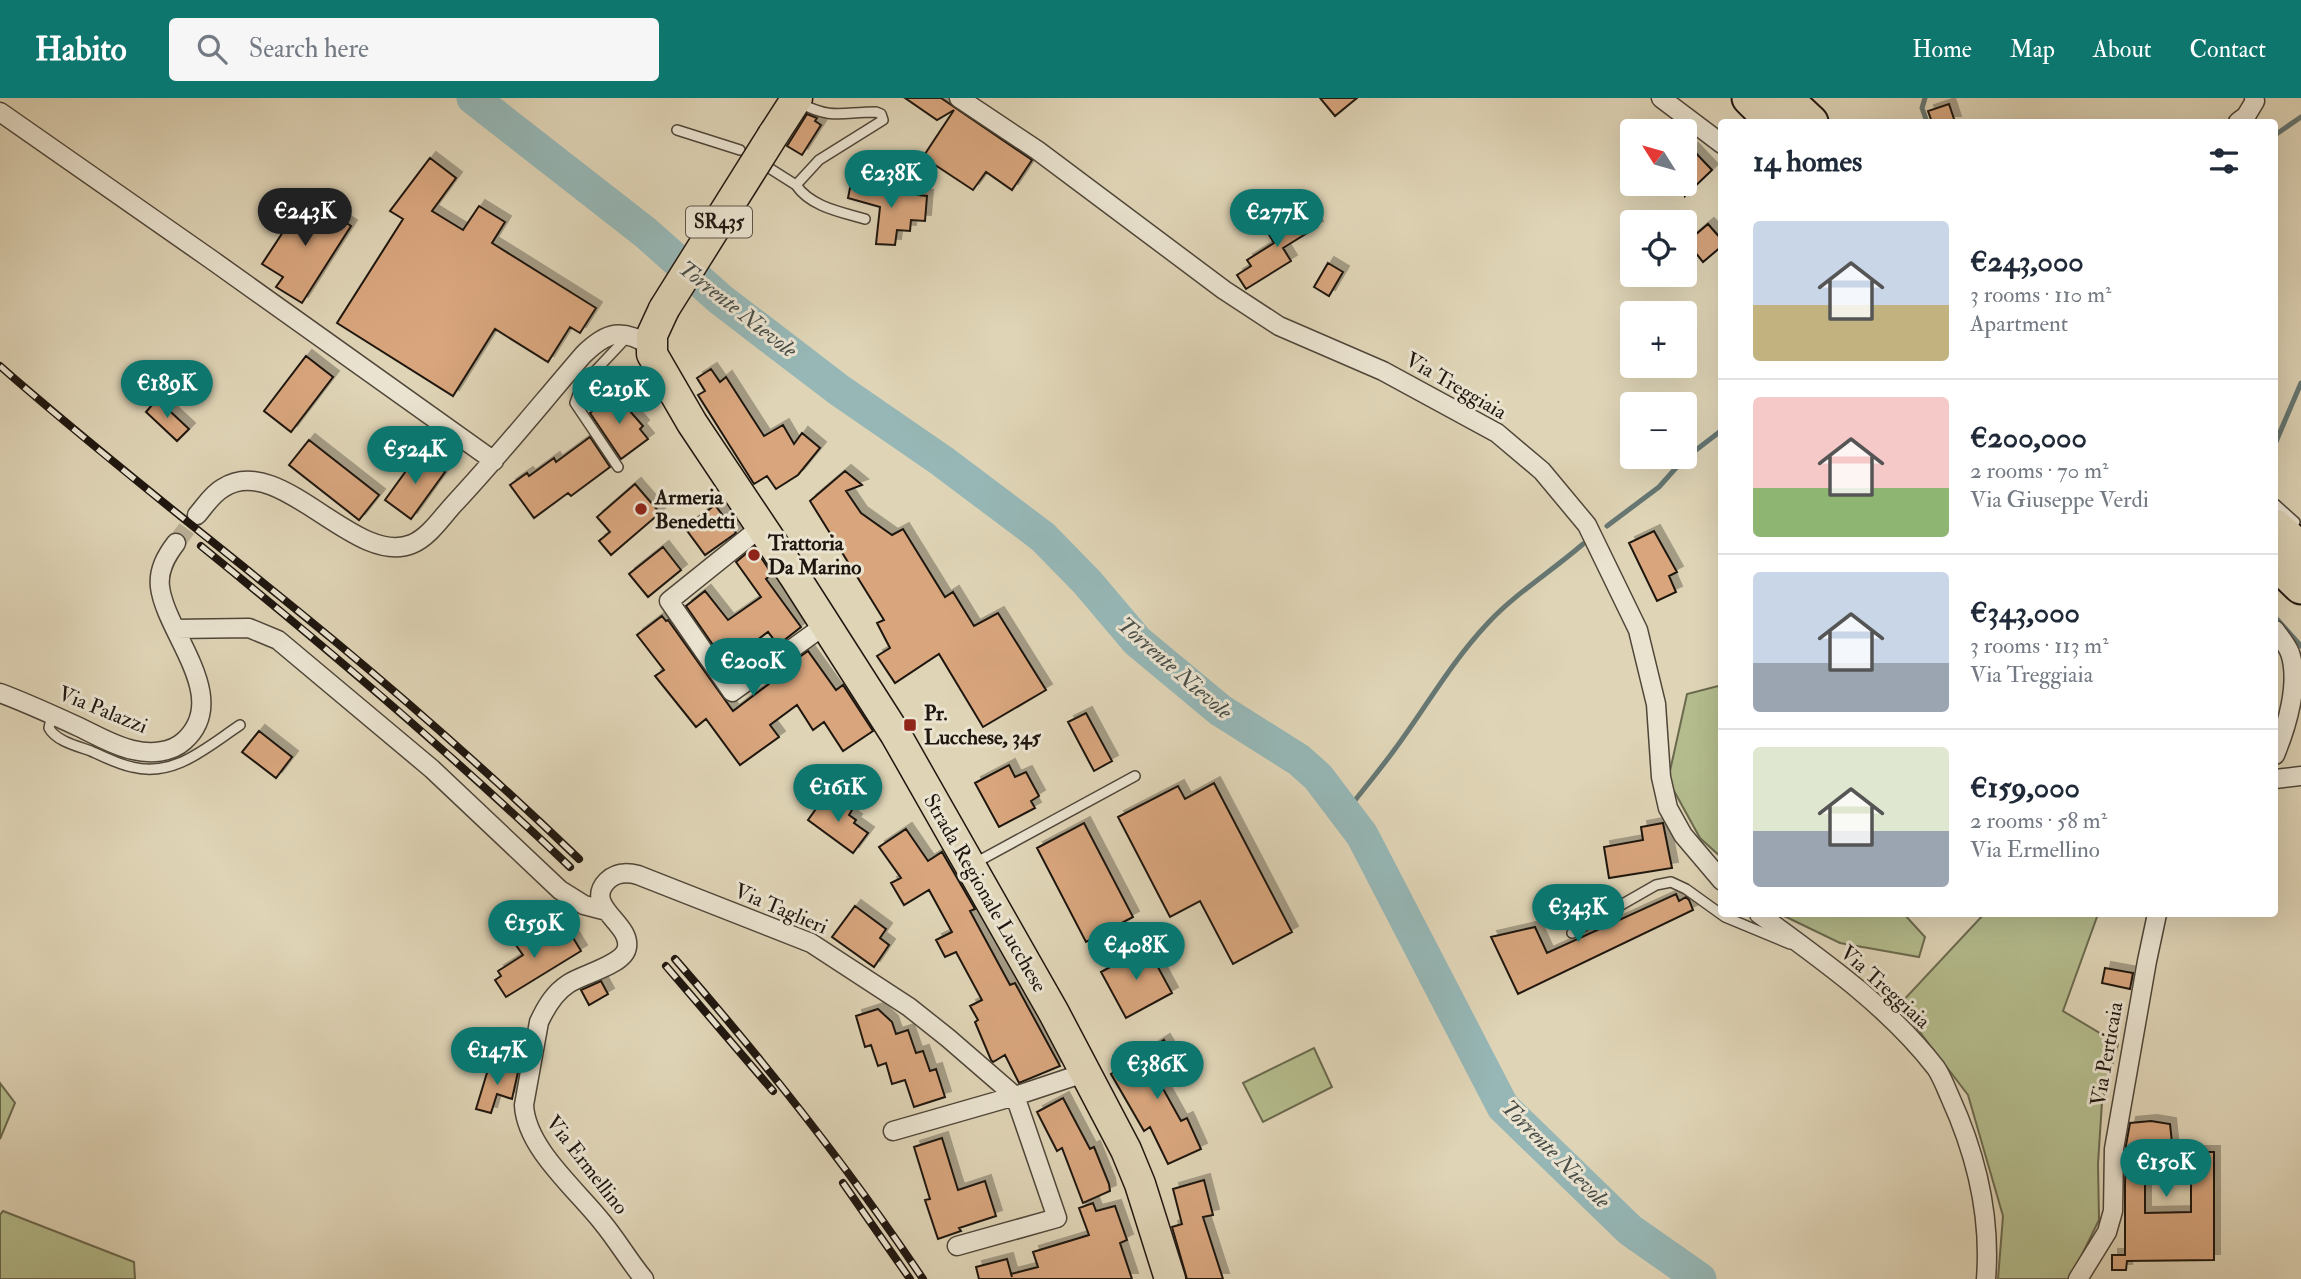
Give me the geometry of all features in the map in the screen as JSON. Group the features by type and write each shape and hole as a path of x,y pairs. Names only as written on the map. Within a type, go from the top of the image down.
{"highway":[{"path":"1749,98 1770,119"},
{"path":"1786,98 1808,119"},
{"path":"2278,529 2301,550"},
{"path":"2278,565 2301,587"}],"main road":[{"name":"SR435","path":"640,341 655,326 796,99"},
{"name":"Strada Regionale Lucchese","path":"640,341 652,354 692,423 896,735 1087,1072 1140,1184 1170,1279"}],"street":[{"name":"Via Treggiaia","path":"959,98 1037,150 1224,290 1279,326 1383,371 1497,433 1542,471 1587,525 1638,630 1656,704 1661,777 1668,808 1683,835 1718,876"},
{"path":"1661,98 1718,141"},
{"path":"2242,119 2255,101 2254,98"},
{"path":"0,112 494,461"},
{"path":"197,515 223,488 239,482 256,482 281,488 367,540 402,547 410,545 424,536 494,461 591,347 611,335 640,341"},
{"path":"761,527 669,601 732,692 825,625"},
{"name":"Via Palazzi","path":"0,693 134,751 163,752 181,744 195,728 201,709 200,690 162,597 159,580 163,564 176,543"},
{"path":"187,655 215,628"},
{"path":"175,629 249,628 278,639 494,824 560,890 584,905 607,911"},
{"path":"2278,634 2289,651 2292,681 2289,705 2278,744"},
{"path":"2278,779 2301,776"},
{"name":"Via Taglieri","path":"607,911 601,903 603,886 614,875 629,873 811,943 909,1007 1015,1096"},
{"name":"Via Ermellino","path":"607,911 625,937 627,950 618,961 568,984 552,998 539,1022 524,1105 525,1117 533,1139 608,1229 645,1279"},
{"name":"Via Treggiaia","path":"1763,917 1808,950 1899,1025 1938,1071 1973,1155 1981,1192 1988,1254 1986,1279"},
{"name":"Via Perticaia","path":"2078,1279 2107,1232 2113,1212 2114,1149 2156,917"},
{"path":"893,1131 1087,1072"},
{"path":"957,1246 1057,1218 1015,1096"}],"lane":[{"path":"796,99 824,114 876,112 881,114 883,120 818,160 796,185"},
{"path":"677,130 740,149"},
{"path":"766,166 796,185 802,195 819,204 865,219"},
{"path":"618,467 575,402 581,386 640,341"},
{"path":"2278,507 2301,528"},
{"path":"52,714 49,728 58,738 131,767 146,770 166,769 182,763 240,725"},
{"path":"970,866 1135,776"},
{"path":"1572,933 1656,885 1671,883 1718,912"},
{"path":"1726,917 1775,939 1808,950"}],"green space":[{"path":"1718,686 1718,854 1700,838 1668,780 1687,694"},
{"path":"1786,917 1907,917 1925,937 1919,957 1840,943"},
{"path":"1981,917 2097,917 2063,1011 2118,1044 2102,1102 2098,1164 2099,1220 2070,1279 1998,1279 2003,1216 1968,1095 1899,1005"},
{"path":"1314,1048 1332,1087 1263,1122 1243,1083"},
{"path":"0,1083 15,1103 0,1139"},
{"path":"3,1211 134,1262 135,1279 0,1279 0,1215"}],"building":[{"path":"905,98 941,98 1032,160 1012,190 986,172 973,190 923,157 954,110 937,120"},
{"path":"1320,98 1357,98 1335,116"},
{"path":"1949,104 1954,119 1931,119 1928,111"},
{"path":"807,114 817,118 815,121 821,125 802,155 787,146"},
{"path":"1698,155 1712,170 1698,183"},
{"path":"430,158 456,178 432,211 463,230 479,206 505,222 492,243 596,308 580,333 570,327 548,362 495,329 453,396 337,323 403,219 390,211"},
{"path":"851,183 927,196 925,221 911,220 910,231 897,230 895,245 876,244 880,207 848,198"},
{"path":"307,198 351,226 302,303 276,287 283,277 262,264 283,232 276,227 288,209 296,215"},
{"path":"1306,209 1317,227 1283,248 1291,261 1246,289 1237,275 1251,266 1247,260 1274,243 1268,233"},
{"path":"1708,224 1718,235 1718,249 1703,262 1697,254 1697,233"},
{"path":"1328,263 1343,272 1329,296 1314,287"},
{"path":"306,356 333,377 291,432 264,411"},
{"path":"711,369 720,382 726,377 764,436 783,425 794,444 802,433 820,448 798,475 776,489 767,476 754,484 698,395 705,391 697,378"},
{"path":"615,394 643,426 640,429 648,439 621,459 590,413"},
{"path":"157,399 189,429 177,441 146,412"},
{"path":"590,437 610,467 571,496 568,493 534,518 510,485 527,473 529,476 554,458 556,462"},
{"path":"309,440 379,495 359,520 289,465"},
{"path":"419,453 445,472 411,519 385,500"},
{"path":"845,471 862,485 846,491 861,513 892,535 903,529 945,597 953,592 974,626 998,613 1046,690 983,727 939,654 895,683 877,656 890,648 877,623 884,620 810,501"},
{"path":"635,484 660,513 611,555 599,541 610,532 597,517"},
{"path":"715,505 736,533 705,555 685,528"},
{"path":"1654,531 1677,572 1669,576 1676,592 1657,601 1629,543"},
{"path":"663,547 681,570 648,597 629,574"},
{"path":"754,547 772,574 766,579 801,627 778,645 768,632 739,653 742,658 729,668 686,606 705,591 728,620 761,597 736,562"},
{"path":"662,616 668,620 733,711 808,651 836,690 843,685 873,731 843,751 824,722 813,730 797,705 770,725 779,737 740,765 706,719 696,727 655,676 664,670 637,635"},
{"path":"1086,713 1112,761 1094,771 1068,722"},
{"path":"259,731 292,757 276,778 242,752"},
{"path":"1009,765 1015,777 1026,772 1039,796 1031,801 1035,808 999,827 975,783"},
{"path":"1214,783 1292,932 1233,964 1200,901 1170,917 1118,817 1178,786 1185,799"},
{"path":"832,795 852,810 849,815 856,820 854,823 868,833 853,853 808,820 821,802 825,805"},
{"path":"1084,823 1133,917 1086,942 1037,848"},
{"path":"1663,823 1672,868 1609,878 1604,847 1643,840 1641,827"},
{"path":"906,829 928,861 942,852 975,909 970,911 1010,985 1015,983 1060,1066 1019,1083 1005,1055 993,1062 991,1060 975,1022 978,1020 970,1006 982,1000 956,952 945,957 936,940 952,932 929,890 904,905 891,883 901,878 879,847"},
{"path":"1676,894 1679,901 1686,897 1693,910 1518,994 1491,937 1535,927 1547,953"},
{"path":"855,906 886,929 880,938 889,945 874,967 832,937"},
{"path":"525,926 537,943 552,933 558,942 572,936 581,951 506,997 495,980 501,976 498,971 523,955 510,937"},
{"path":"1147,947 1172,993 1126,1018 1101,972"},
{"path":"2105,968 2133,973 2130,989 2102,983"},
{"path":"601,981 608,994 589,1005 581,990"},
{"path":"878,1009 892,1022 896,1034 908,1030 916,1053 923,1051 930,1071 936,1069 945,1097 914,1107 905,1080 892,1084 886,1063 878,1066 871,1045 865,1047 856,1016"},
{"path":"1164,1040 1184,1075 1162,1087 1181,1121 1187,1118 1201,1149 1168,1164 1150,1127 1144,1131 1111,1074"},
{"path":"490,1063 518,1072 512,1099 497,1094 491,1113 476,1109"},
{"path":"1063,1098 1090,1149 1094,1147 1109,1184 1110,1191 1083,1203 1062,1148 1057,1151 1037,1112"},
{"path":"2151,1121 2170,1124 2173,1152 2214,1152 2214,1260 2127,1261 2126,1270 2112,1270 2112,1255 2125,1255 2126,1145 2130,1123","holes":["2191,1179 2191,1212 2145,1213 2145,1180"]},
{"path":"942,1138 958,1190 985,1181 996,1216 959,1228 961,1231 938,1239 925,1200 930,1199 914,1147"},
{"path":"1204,1180 1213,1215 1203,1217 1223,1279 1187,1279 1172,1227 1182,1224 1173,1189"},
{"path":"1093,1203 1096,1211 1115,1206 1127,1240 1120,1243 1132,1279 979,1279 976,1267 1007,1259 1011,1274 1038,1267 1033,1252 1089,1235 1079,1208"}],"waterway":[{"name":"Torrente Nievole","path":"473,98 646,233 720,299 839,390 942,461 1043,537 1087,582 1137,641 1220,710 1299,760 1318,777 1362,835 1503,1107 1630,1230 1700,1279"},
{"path":"1925,98 1922,108 1926,119"},
{"path":"2278,133 2301,117"},
{"path":"2278,437 2301,383"},
{"path":"1607,526 1659,487 1683,460 1718,433"},
{"path":"1345,813 1389,757 1451,668 1488,623 1583,544"},
{"path":"2278,620 2301,646"}],"tunnel":[{"path":"176,543 197,515"}],"railway":[{"path":"0,366 368,669 490,776 579,859"},
{"path":"201,546 389,703 570,867"},
{"path":"675,959 804,1115 923,1279"},
{"path":"666,966 773,1091"},
{"path":"843,1183 910,1279"}],"place":[{"name":"Armeria Benedetti","path":"641,509"},
{"name":"Trattoria Da Marino","path":"754,555"},
{"name":"Pr. Lucchese, 345","path":"910,725"}]}
